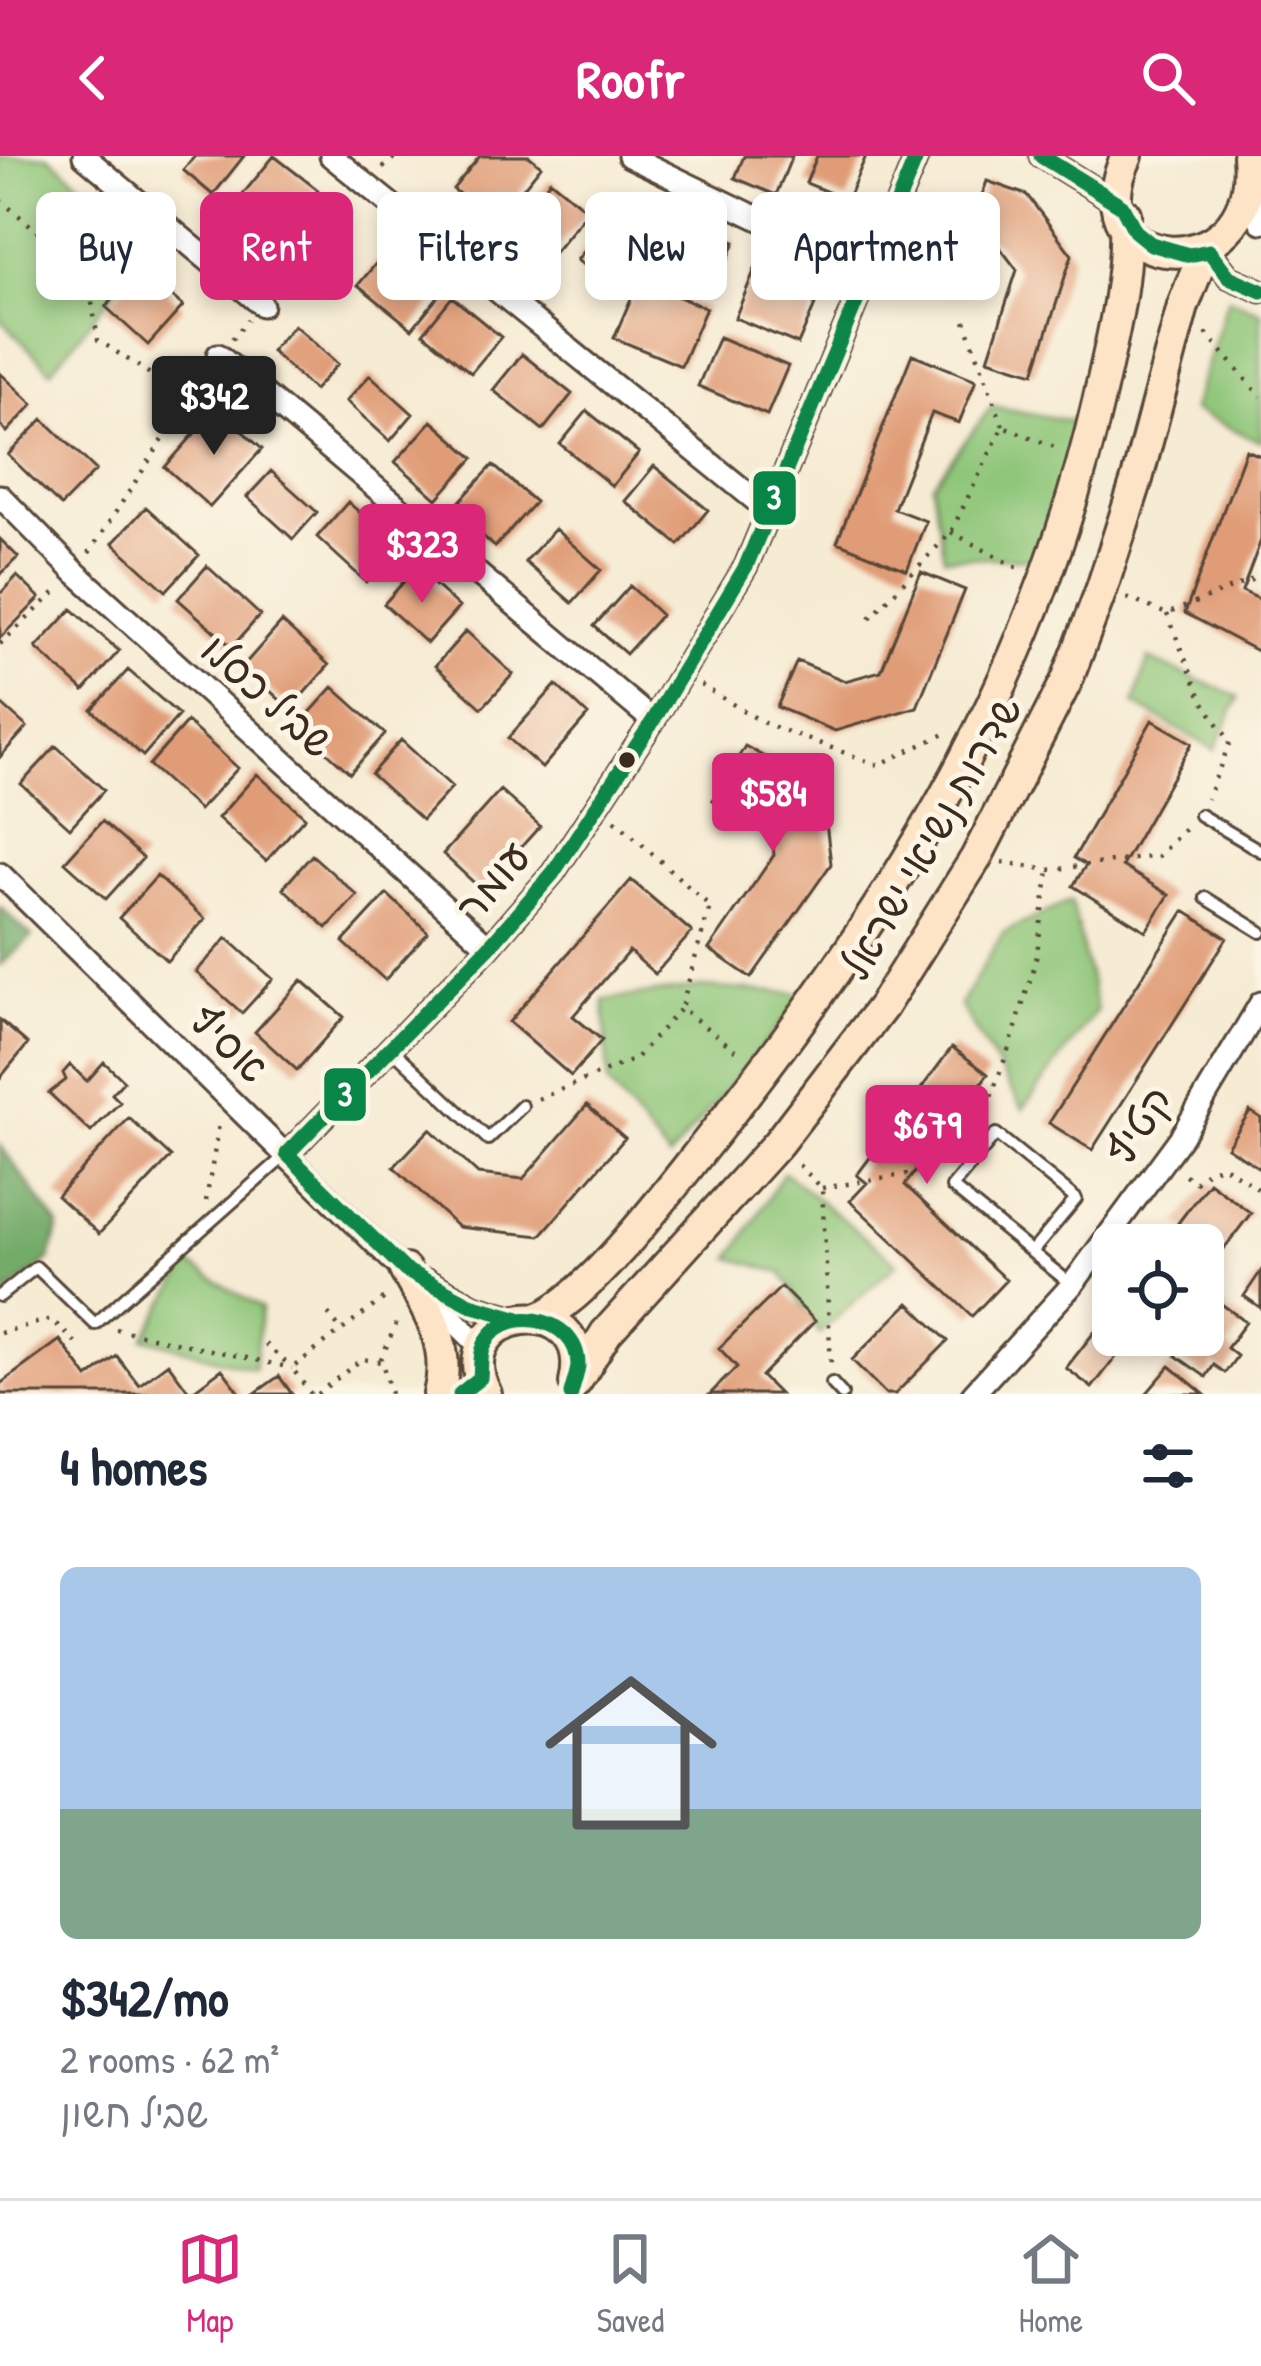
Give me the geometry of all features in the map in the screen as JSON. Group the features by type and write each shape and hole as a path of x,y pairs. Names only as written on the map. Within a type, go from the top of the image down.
{"street":[{"path":"84,156 262,304"},
{"path":"332,156 769,511"},
{"path":"629,156 751,215"},
{"name":"עומר","path":"902,192 917,156"},
{"path":"1042,156 1124,210 1136,231 1169,252 1206,252 1232,238 1257,213 1248,156"},
{"name":"שדרות נשיאי ישראל","path":"477,1379 499,1327 572,1300 676,1182 865,933 926,835 990,714 1043,582 1085,458 1123,294 1127,258 1120,182 1127,156"},
{"path":"1206,252 1229,277 1261,291"},
{"name":"שדרות נשיאי ישראל","path":"572,1390 606,1333 778,1143 883,1006 976,858 1067,680 1102,588 1183,306 1206,252"},
{"name":"עומר","path":"287,1154 489,947 553,873 598,806 746,566 857,300"},
{"path":"218,355 653,721"},
{"name":"שביל כסלו","path":"0,496 76,573 489,947"},
{"name":"אסיף","path":"0,874 287,1154 477,1379"},
{"name":"קטיף","path":"973,1394 1072,1285 1162,1161 1261,1003"},
{"path":"397,1282 441,1339 444,1369 439,1394"},
{"name":"אסיף","path":"397,1282 528,1318"},
{"path":"528,1318 559,1327 569,1337 579,1365 572,1390"}],"lane":[{"path":"1200,815 1261,851"},
{"path":"1206,898 1261,932"},
{"path":"391,1048 488,1139 522,1106"},
{"name":"קטיף","path":"1032,1252 1076,1198 996,1134 952,1187 1072,1285"},
{"name":"עומר","path":"95,1324 287,1154"},
{"path":"0,1296 36,1267 95,1324"},
{"path":"832,1383 842,1394"}],"path":[{"path":"132,487 218,355 366,183 396,156"},
{"path":"0,200 87,272 98,340 189,399"},
{"path":"1183,306 1261,397"},
{"path":"870,618 951,532 1003,426 965,321"},
{"path":"1003,426 1085,458"},
{"path":"951,532 1043,582"},
{"path":"1102,588 1167,614 1261,576"},
{"path":"1167,614 1201,698 1230,742"},
{"path":"681,674 764,723 878,765 990,714"},
{"path":"522,1106 635,1059 681,1008 710,905 598,806"},
{"path":"976,858 1048,870 1158,856"},
{"path":"980,1128 1016,1031 1036,959 1048,870"},
{"path":"681,1008 764,1071"},
{"path":"201,1230 225,1092"},
{"path":"778,1143 822,1188 832,1383"},
{"path":"1162,1161 1195,1182 1209,1170 1224,1166 1261,1190"},
{"path":"822,1188 933,1170"},
{"path":"0,1333 51,1318 77,1344 95,1324 292,1368 397,1282"},
{"path":"391,1394 381,1362 402,1312"},
{"path":"328,1315 342,1331"},
{"path":"265,1344 314,1394 362,1359 381,1362"}],"green space":[{"path":"0,156 49,156 91,192 36,192 36,300 107,300 51,371 0,319"},
{"path":"1228,298 1261,312 1261,442 1192,410"},
{"path":"992,406 1091,425 1039,559 944,557 932,485"},
{"path":"1148,659 1239,697 1215,750 1134,704"},
{"path":"1071,901 1097,1010 1023,1109 960,1005 1003,933"},
{"path":"0,907 32,937 0,965"},
{"path":"701,987 806,994 669,1158 608,1084 604,1000"},
{"path":"0,1145 59,1226 50,1259 0,1299"},
{"path":"784,1172 897,1263 819,1334 782,1273 731,1258"},
{"path":"189,1264 261,1308 254,1369 144,1338"}],"building":[{"path":"195,156 244,156 215,192 183,170"},
{"path":"274,156 318,190 316,192 245,192"},
{"path":"480,156 529,156 541,166 520,192 453,189"},
{"path":"744,156 792,156 777,192 735,178"},
{"path":"817,156 866,156 850,192 828,192 806,183"},
{"path":"550,180 585,209 561,244 561,192 541,192"},
{"path":"987,181 1027,195 1072,255 1034,373 988,359 1017,270 1000,248 1000,192 983,192"},
{"path":"727,239 735,242 727,262"},
{"path":"377,262 377,300 435,300 412,329 358,285"},
{"path":"751,279 751,300 817,300 798,344 735,318"},
{"path":"112,300 176,300 183,306 148,345 106,307"},
{"path":"450,300 456,300 501,337 471,373 423,333"},
{"path":"630,300 687,300 706,308 681,366 614,338"},
{"path":"294,325 338,364 314,390 271,351"},
{"path":"719,337 788,366 767,415 698,386"},
{"path":"522,354 572,394 543,430 493,390"},
{"path":"912,354 976,380 959,423 932,413 894,509 926,521 907,570 837,542"},
{"path":"0,373 33,404 7,432 0,425"},
{"path":"370,375 413,414 390,441 346,401"},
{"path":"217,408 262,449 210,507 165,467"},
{"path":"587,411 639,453 612,486 560,444"},
{"path":"43,419 96,470 61,506 8,455"},
{"path":"432,421 474,458 437,499 395,462"},
{"path":"1246,450 1261,456 1261,540 1242,591 1261,600 1261,653 1185,613"},
{"path":"493,465 535,502 495,547 453,509"},
{"path":"654,466 708,510 679,545 625,501"},
{"path":"271,471 317,512 293,539 247,497"},
{"path":"348,502 398,547 366,582 317,537"},
{"path":"146,507 199,555 166,591 113,543"},
{"path":"555,529 601,570 572,603 525,562"},
{"path":"0,539 18,557 0,575"},
{"path":"207,566 260,615 232,647 178,599"},
{"path":"416,568 459,607 427,643 384,604"},
{"path":"921,572 965,590 917,707 835,731 777,707 797,661 845,681 881,671"},
{"path":"17,576 40,598 0,638 0,594"},
{"path":"630,586 661,615 626,654 594,626"},
{"path":"72,609 119,651 84,691 36,648"},
{"path":"282,622 329,665 290,709 243,666"},
{"path":"466,631 513,674 482,708 435,666"},
{"path":"128,670 179,715 143,756 92,710"},
{"path":"556,685 588,715 542,768 508,738"},
{"path":"333,687 385,734 350,773 298,726"},
{"path":"0,703 27,727 0,757"},
{"path":"1152,720 1192,743 1122,866 1169,895 1146,931 1073,886 1086,865 1074,858"},
{"path":"187,722 238,768 199,810 149,765"},
{"path":"401,740 452,787 422,820 371,774"},
{"path":"56,746 104,790 70,828 21,784"},
{"path":"745,746 822,790 831,864 751,978 709,949 774,855 772,834 713,800"},
{"path":"257,774 305,817 266,861 218,818"},
{"path":"500,790 540,826 482,890 443,854"},
{"path":"102,821 143,858 106,899 65,862"},
{"path":"312,855 357,895 327,928 283,888"},
{"path":"157,876 205,919 167,961 119,918"},
{"path":"631,880 692,932 655,974 629,951 573,1016 602,1040 571,1076 509,1022"},
{"path":"387,894 428,932 385,980 343,942"},
{"path":"1184,911 1227,938 1092,1150 1049,1123"},
{"path":"227,938 273,979 242,1013 196,972"},
{"path":"302,980 344,1017 297,1070 255,1032"},
{"path":"0,1020 28,1044 0,1078"},
{"path":"952,1047 988,1074 905,1185 1006,1280 972,1316 850,1201 867,1183 857,1175"},
{"path":"104,1062 124,1081 112,1094 120,1102 91,1132 49,1093 66,1080 63,1073 70,1065 87,1081"},
{"path":"587,1105 625,1138 540,1236 458,1227 394,1167 430,1129 478,1174 523,1179"},
{"path":"1250,1111 1261,1118 1261,1169 1227,1147"},
{"path":"129,1118 171,1157 99,1234 57,1196"},
{"path":"1209,1182 1251,1213 1224,1249 1224,1224 1178,1223"},
{"path":"1261,1271 1261,1308 1244,1296"},
{"path":"781,1287 815,1321 761,1376 779,1394 710,1394 737,1367 719,1348"},
{"path":"909,1303 948,1341 895,1394 886,1394 852,1360"},
{"path":"1224,1306 1246,1322 1227,1348 1237,1356 1225,1373 1214,1365 1206,1377 1176,1356 1224,1356"},
{"path":"1092,1335 1092,1356 1117,1356 1092,1388 1066,1368"},
{"path":"60,1340 88,1378 117,1356 139,1385 168,1363 190,1393 222,1369 241,1394 0,1394 0,1384"},
{"path":"1170,1366 1204,1394 1146,1394"},
{"path":"279,1376 292,1394 254,1394"}],"transit line":[{"name":"3","path":"516,1318 474,1306 405,1270 287,1154 489,947 553,873 653,721 746,566 917,156"},
{"name":"3","path":"1041,156 1122,206 1135,231 1151,244 1189,255 1209,251 1229,277 1261,291"},
{"name":"3","path":"460,1394 480,1378 482,1352 492,1334 520,1320 537,1320 566,1335 578,1366 571,1394"}]}
